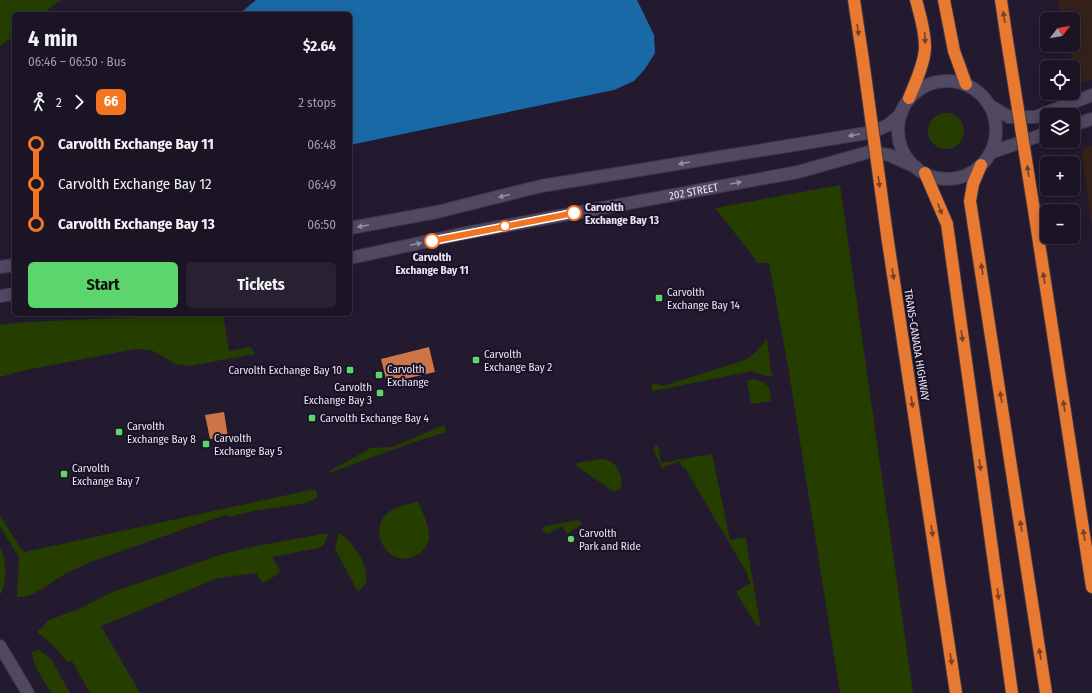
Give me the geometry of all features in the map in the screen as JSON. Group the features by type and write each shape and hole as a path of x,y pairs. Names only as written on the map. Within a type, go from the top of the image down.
{"highway":[{"name":"TRANS-CANADA HIGHWAY","path":"854,0 887,235 956,693"},
{"path":"909,98 918,77 925,48 922,22 916,0"},
{"path":"944,0 954,50 966,84"},
{"path":"1001,0 1092,587"},
{"path":"981,165 973,184 970,201 1046,693"},
{"path":"920,170 946,224 1012,693"}],"main road":[{"path":"990,105 996,122 996,135 990,153 981,165 967,174 954,178 936,178 920,170 906,155 901,146 898,125 901,114 909,98 923,86 936,82 949,81 966,84 979,92 990,105 1009,116 1035,117 1092,95"},
{"path":"352,228 437,212 542,186 872,132 888,125 901,114"},
{"path":"1080,123 1092,119"},
{"path":"990,153 1040,135"},
{"name":"202 STREET","path":"352,258 461,234 798,172 869,152 889,155 920,170"},
{"path":"0,267 12,265"},
{"path":"0,296 12,294"},
{"path":"0,646 28,693"}],"shaded area":[{"path":"1058,0 1092,0 1092,79 1080,84 1080,60 1071,60 1070,52 1080,52 1080,12 1061,12"},
{"path":"1092,146 1092,228 1081,148"}],"green space":[{"path":"0,0 61,0 45,12 12,12 12,37 0,46"},
{"path":"950,113 959,118 963,124 963,138 959,144 950,149 942,149 933,144 929,138 928,127 933,118 939,114"},
{"path":"840,185 913,693 840,693 789,372 769,263 757,263 715,208"},
{"path":"161,316 223,316 229,351 251,347 255,354 189,366 176,364 151,350 135,349 21,371 0,377 0,325 25,322"},
{"path":"767,339 771,373 774,375 766,376 752,371 653,391 651,385 653,383 663,386 745,360 754,354"},
{"path":"754,379 761,381 769,387 771,401 751,404 747,381"},
{"path":"444,425 446,432 408,444 329,473 328,472 371,448 393,447"},
{"path":"656,445 658,446 661,463 712,454 730,540 746,538 760,624 757,626 737,594 737,591 751,583 747,576 748,575 685,468 683,468 679,461 662,468 653,449"},
{"path":"601,459 611,462 618,469 621,479 620,489 613,491 575,465 577,463"},
{"path":"315,489 318,497 305,503 248,512 228,517 226,515 91,562 65,574 42,589 23,597 17,597 19,558 0,526 0,515 21,549 25,552"},
{"path":"418,501 428,527 428,543 421,552 412,557 403,559 394,556 387,551 382,544 380,527 383,518 394,509"},
{"path":"579,520 582,524 567,534 562,526 548,534 544,533 542,530 545,526"},
{"path":"329,533 323,546 319,548 272,557 280,570 278,574 263,583 256,573 218,578 101,626 140,693 90,693 72,661 67,662 53,645 37,632 49,620 81,608 110,593 223,554 256,546"},
{"path":"339,533 344,536 354,547 365,568 365,583 358,592 335,549"},
{"path":"0,547 5,565 4,582 1,594 0,593"},
{"path":"39,650 51,659 70,693 51,693 34,663 32,652"}],"water":[{"path":"256,0 637,0 654,35 655,53 645,69 634,81 614,90 352,145 352,12 241,12"}],"building":[{"path":"429,347 435,372 387,383 381,359"},
{"path":"224,412 228,437 210,439 205,415"}],"bus line":[{"name":"66","path":"432,241 461,234 574,213"}],"place":[{"name":"Carvolth Exchange Bay 13","path":"574,213"},
{"name":"Carvolth Exchange Bay 11","path":"432,241"},
{"name":"Carvolth Exchange Bay 14","path":"659,298"},
{"name":"Carvolth Exchange Bay 2","path":"476,360"},
{"name":"Carvolth Exchange Bay 10","path":"350,370"},
{"name":"Carvolth Exchange","path":"379,375"},
{"name":"Carvolth Exchange Bay 3","path":"380,393"},
{"name":"Carvolth Exchange Bay 4","path":"312,418"},
{"name":"Carvolth Exchange Bay 8","path":"119,432"},
{"name":"Carvolth Exchange Bay 5","path":"206,444"},
{"name":"Carvolth Exchange Bay 7","path":"64,474"},
{"name":"Carvolth Park and Ride","path":"571,539"}]}
